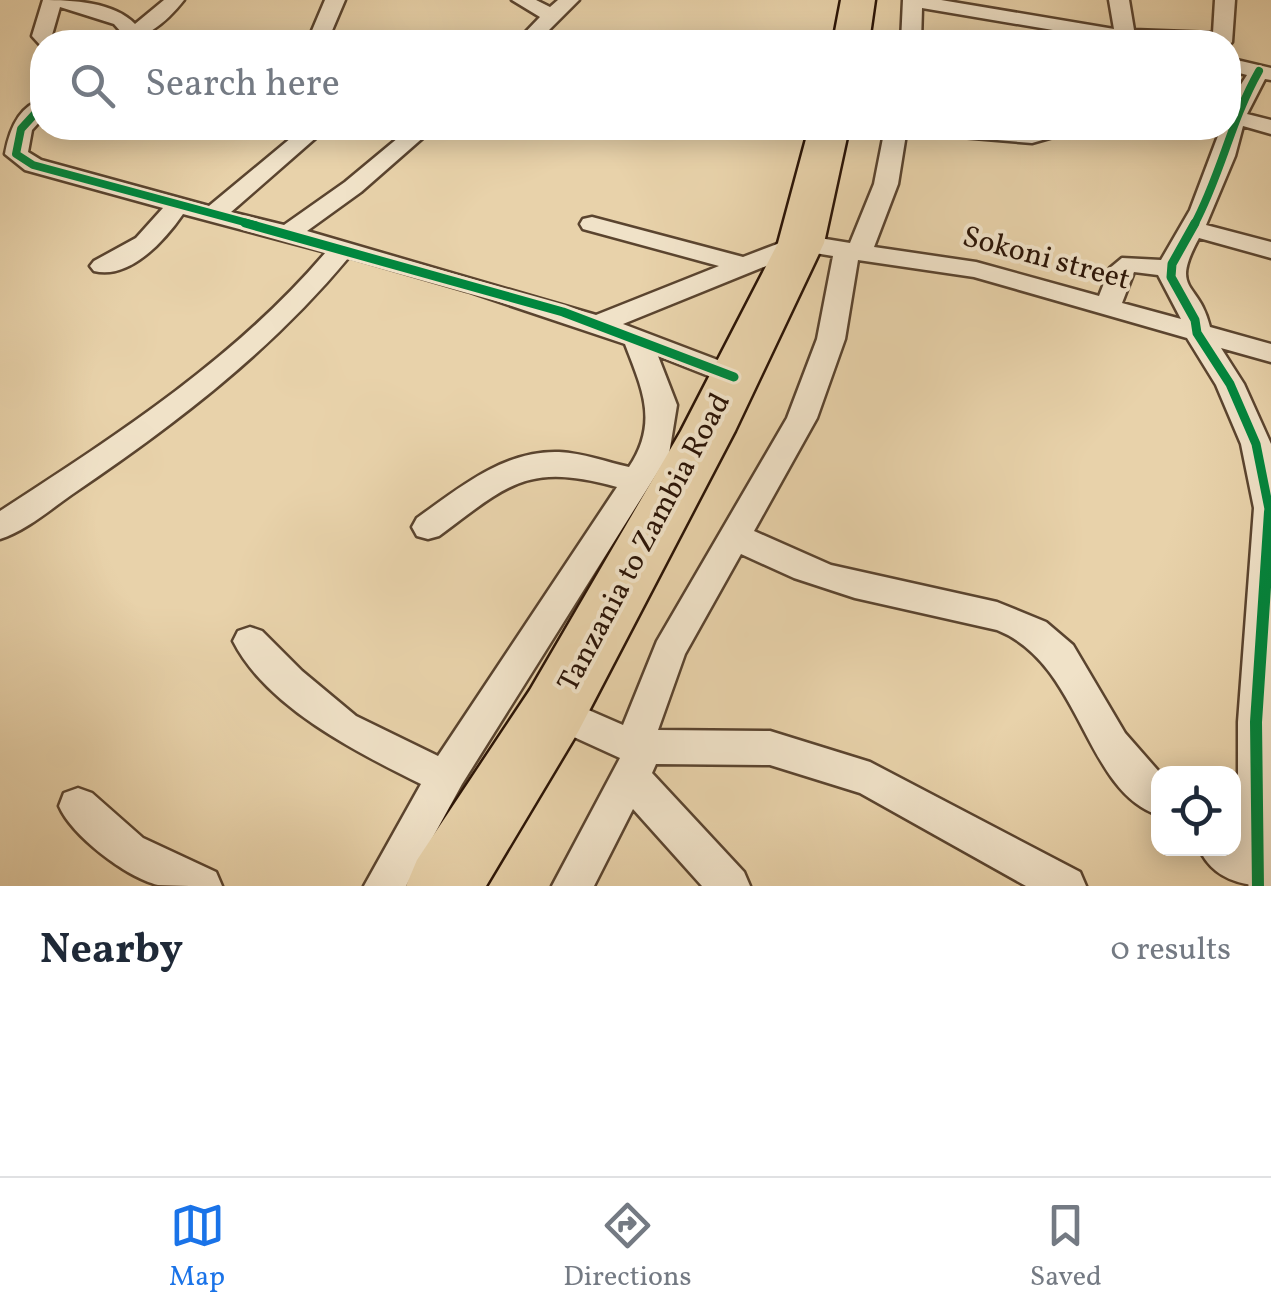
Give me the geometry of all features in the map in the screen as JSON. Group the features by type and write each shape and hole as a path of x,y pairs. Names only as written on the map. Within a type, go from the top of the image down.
{"highway":[{"path":"853,30 858,0"},
{"name":"Tanzania to Zambia Road","path":"444,886 554,711 734,377 836,249 830,140"}],"street":[{"path":"44,30 55,0 121,20 125,30"},
{"path":"138,30 174,0"},
{"path":"322,30 335,0"},
{"path":"522,0 552,16"},
{"path":"539,30 569,0"},
{"path":"1119,0 1122,30"},
{"path":"1223,30 1225,0"},
{"path":"912,30 913,1 1091,30"},
{"path":"1241,107 1265,72"},
{"path":"30,119 9,143 16,154 33,165 176,206 290,232 600,323 734,377"},
{"path":"1241,119 1271,127"},
{"path":"214,214 302,140"},
{"path":"290,232 353,187 409,140"},
{"path":"572,886 637,755 670,651 802,418 831,339 836,249 886,184 894,140"},
{"path":"1228,140 1172,270 1174,286 1195,320 1197,333 1230,384 1266,459 1270,508 1268,601 1256,722 1258,880"},
{"path":"103,266 142,250 176,206"},
{"path":"592,224 747,266"},
{"path":"1192,230 1271,250"},
{"path":"0,527 113,452 247,348 317,282 342,248"},
{"path":"600,323 747,266 836,249"},
{"name":"Sokoni street","path":"836,249 976,270 1271,353"},
{"path":"317,282 387,260"},
{"path":"1107,308 1122,268 1131,263 1172,270"},
{"path":"384,886 446,778 654,454 662,405 636,336"},
{"path":"428,527 506,475 536,464 561,463 636,480"},
{"path":"734,536 759,551 819,574 1032,630 1052,646 1073,672 1112,745 1151,788"},
{"path":"250,640 289,682 343,727 446,778"},
{"path":"554,711 637,755 770,748 870,779 1066,886"},
{"path":"637,755 668,822 730,886"},
{"path":"78,806 129,852 202,886"},
{"path":"1229,856 1258,880"}],"cycle path":[{"path":"1241,102 1259,71"},
{"path":"30,119 21,129 16,154 33,165 476,285 563,312 734,377"},
{"path":"1228,140 1202,210 1172,264 1171,277 1195,320 1197,333 1230,384 1256,444 1270,508 1256,722 1258,886"}]}
